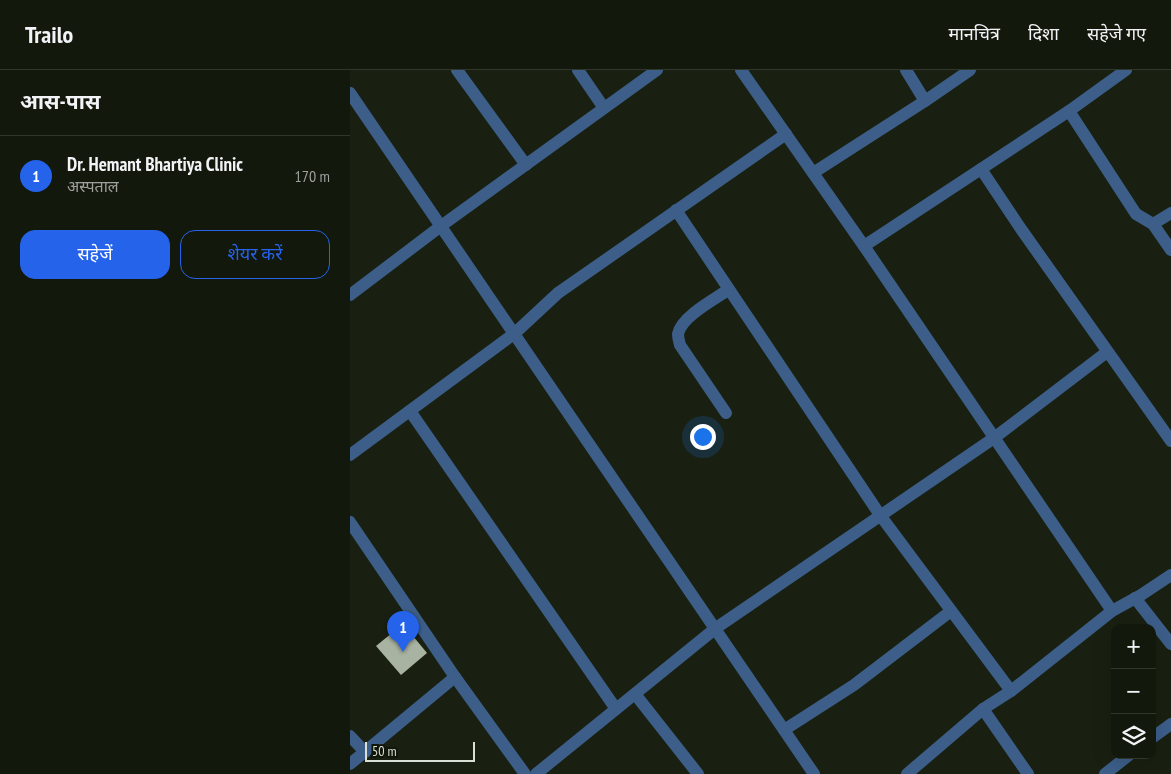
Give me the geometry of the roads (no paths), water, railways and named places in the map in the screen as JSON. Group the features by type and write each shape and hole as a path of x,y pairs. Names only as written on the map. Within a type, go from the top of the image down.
{"street":[{"path":"457,70 526,165"},
{"path":"578,70 604,108"},
{"path":"350,295 441,226 657,70"},
{"path":"741,70 864,246 1112,611"},
{"path":"906,70 925,101"},
{"path":"813,173 970,70"},
{"path":"864,246 1069,111 1126,70"},
{"path":"350,94 515,333 814,774"},
{"path":"1069,111 1136,214 1153,224 1171,250"},
{"path":"350,455 515,333 558,293 786,134"},
{"path":"981,169 1021,229 1171,441"},
{"path":"676,210 880,515 1011,691"},
{"path":"1153,224 1171,213"},
{"path":"726,413 680,345 678,338 680,327 689,317 728,290"},
{"path":"536,774 716,628 994,438 1107,352"},
{"path":"410,411 616,709"},
{"path":"350,522 455,677 525,774"},
{"path":"907,774 983,709 1011,691 1112,611 1171,575"},
{"path":"1135,598 1171,644"},
{"path":"784,730 854,685 951,611"},
{"path":"350,764 455,677"},
{"path":"635,694 698,774"},
{"path":"983,709 1028,774"},
{"path":"1156,735 1171,724"},
{"path":"350,736 365,752"},
{"path":"1105,774 1124,759"}],"place":[{"name":"Dr. Hemant Bhartiya Clinic","path":"403,652"}]}
